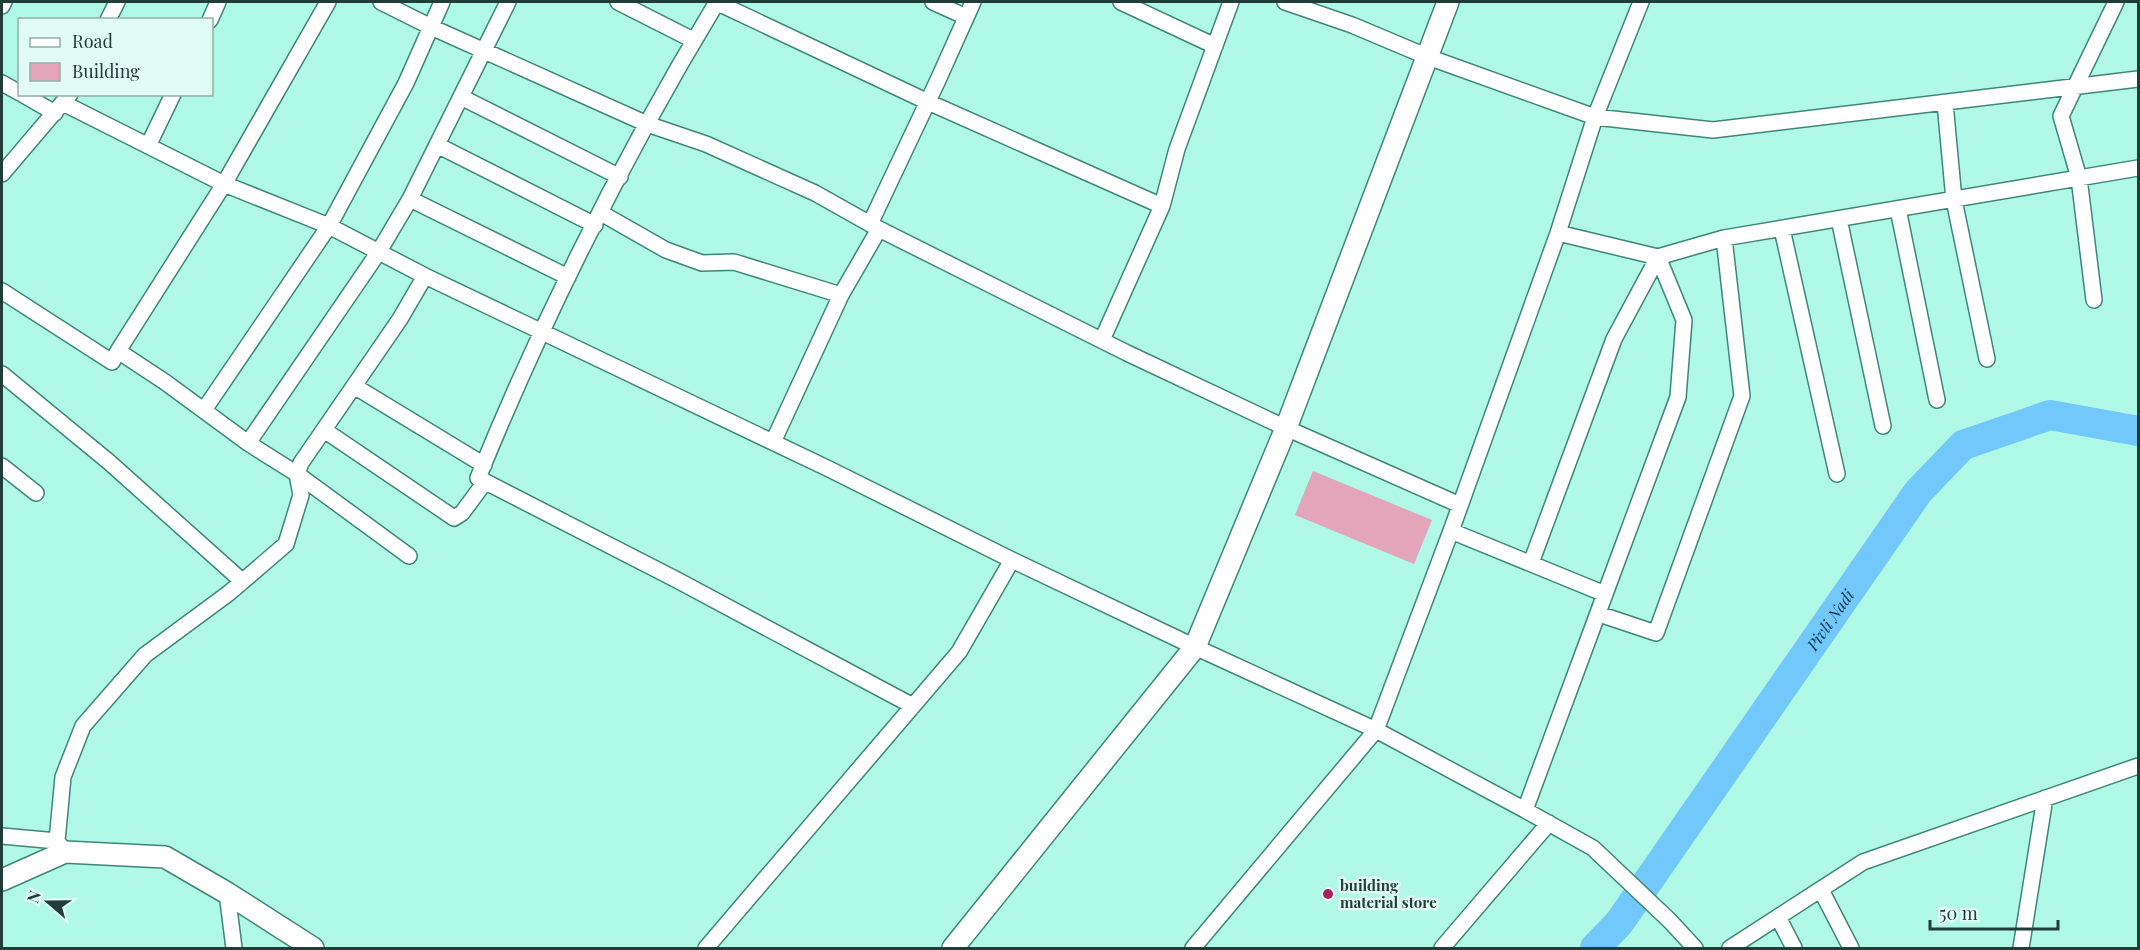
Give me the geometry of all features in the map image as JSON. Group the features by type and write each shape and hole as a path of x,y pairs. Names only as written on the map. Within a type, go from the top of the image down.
{"street":[{"path":"2,6 4,2"},
{"path":"109,18 117,2"},
{"path":"211,18 218,2"},
{"path":"2,291 112,362 224,184 328,2"},
{"path":"381,2 484,52 647,124 706,144 815,193 874,227 1102,340 1286,428 1460,505"},
{"path":"204,410 329,226 406,83 442,2"},
{"path":"248,443 378,253 410,199 508,2"},
{"path":"618,2 693,40"},
{"path":"913,705 478,478 541,332 568,277 647,124 716,2 928,102 1162,206"},
{"path":"933,2 966,17"},
{"path":"773,442 874,227 973,2"},
{"path":"1121,2 1215,46"},
{"path":"1102,340 1162,206 1177,149 1231,2"},
{"path":"1285,2 1352,25 1428,57 1594,117 1713,130 2139,80"},
{"path":"953,948 1195,647 1286,428 1448,2"},
{"path":"1193,948 1376,730 1451,531 1558,233 1594,117 1641,2"},
{"path":"2094,300 2079,178 2061,116 2116,2"},
{"path":"2,83 18,92"},
{"path":"29,96 63,104 224,184 329,226 425,276 773,442 1012,560 1376,730 1593,848 1695,948"},
{"path":"148,146 172,96"},
{"path":"461,97 620,177"},
{"path":"1945,103 1954,200 1987,359"},
{"path":"2,174 63,104"},
{"path":"437,145 666,250 702,263 734,262 841,295"},
{"path":"1558,233 1658,257 1724,238 2138,169"},
{"path":"410,199 568,277"},
{"path":"1898,209 1937,400"},
{"path":"1839,219 1883,426"},
{"path":"1782,229 1837,474"},
{"path":"1599,614 1656,633 1742,396 1724,238"},
{"path":"1531,563 1614,339 1658,257"},
{"path":"1526,810 1678,397 1684,320 1658,257"},
{"path":"61,846 63,777 83,726 145,656 286,544 301,495 297,474 301,463 400,320 425,276"},
{"path":"118,351 248,443 297,474 409,556"},
{"path":"2,374 109,462 242,581"},
{"path":"354,386 484,465"},
{"path":"324,430 454,518 462,513 485,482"},
{"path":"2,466 36,493"},
{"path":"1451,531 1605,594"},
{"path":"706,948 959,652 1012,560"},
{"path":"1731,948 1863,862 2139,766"},
{"path":"2021,948 2045,798"},
{"path":"1442,948 1549,823"},
{"path":"2,836 61,846 165,856 313,948"},
{"path":"2,880 61,846"},
{"path":"1821,890 1851,948"},
{"path":"227,893 234,948"},
{"path":"1778,917 1794,948"}],"building":[{"path":"1313,471 1432,520 1414,564 1295,515"}],"waterway":[{"name":"Pivli Nadi","path":"1595,948 1619,923 1918,492 1963,445 2050,415 2138,431"}],"place":[{"name":"building material store","path":"1328,894"}]}
